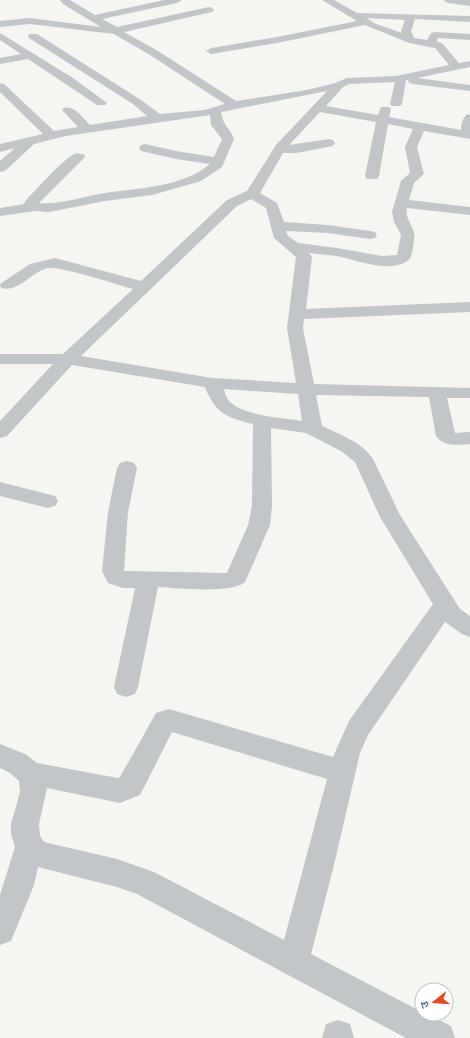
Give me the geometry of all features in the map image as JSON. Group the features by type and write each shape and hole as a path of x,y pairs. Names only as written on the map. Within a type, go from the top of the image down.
{"street":[{"path":"65,0 92,18 154,53 234,105"},
{"path":"92,18 161,1 177,0"},
{"path":"327,0 366,22 409,39 440,46 463,65"},
{"path":"448,0 470,3"},
{"path":"0,24 30,21 114,31 209,10"},
{"path":"353,15 470,19"},
{"path":"409,16 412,18 406,30 409,39"},
{"path":"211,51 277,40 366,22"},
{"path":"431,43 435,35 470,37"},
{"path":"0,36 70,80 102,103"},
{"path":"33,36 137,102 158,118"},
{"path":"0,61 30,55"},
{"path":"398,79 463,65"},
{"path":"396,104 398,79"},
{"path":"0,148 87,129 215,111 234,105 306,93 339,85 347,81 398,79 470,88"},
{"path":"0,432 68,359 232,203 252,194 280,149 316,108 339,85"},
{"path":"0,86 52,136"},
{"path":"316,108 383,115 420,127 469,135 467,124 470,118"},
{"path":"68,110 87,129"},
{"path":"0,212 33,207 49,208 167,188 203,174 210,170 218,161 228,139 226,134 217,125 215,111"},
{"path":"372,176 383,115"},
{"path":"294,247 337,252 382,261 399,259 404,255 408,242 406,231 399,217 408,181 417,174 410,147 413,138 420,127"},
{"path":"0,168 32,140"},
{"path":"280,149 296,149 329,143"},
{"path":"145,148 218,161"},
{"path":"33,207 31,206 31,202 61,172 79,157"},
{"path":"252,194 272,206 281,238 301,252 304,257 295,328 313,428"},
{"path":"402,203 470,211"},
{"path":"277,226 328,229 370,235"},
{"path":"7,285 40,265 55,263 144,287"},
{"path":"296,314 470,307"},
{"path":"0,359 68,359 212,383 306,389 470,393"},
{"path":"212,383 222,403 235,412 262,420 313,428 348,447 363,459 390,517 445,604 452,615 470,628"},
{"path":"437,392 446,436 452,439 470,438"},
{"path":"127,468 118,512 113,571 116,577 123,580 233,580 237,576 260,525 262,506 262,420"},
{"path":"0,489 48,501"},
{"path":"126,687 147,585 151,580"},
{"path":"294,961 319,868 347,753 358,729 445,604"},
{"path":"0,756 17,764 29,773 120,791 130,786 165,721 169,720 342,772"},
{"path":"29,773 33,781 33,789 24,833 25,841 29,848 36,853 117,873 144,882 439,1038"},
{"path":"0,930 19,885 29,848"}]}
